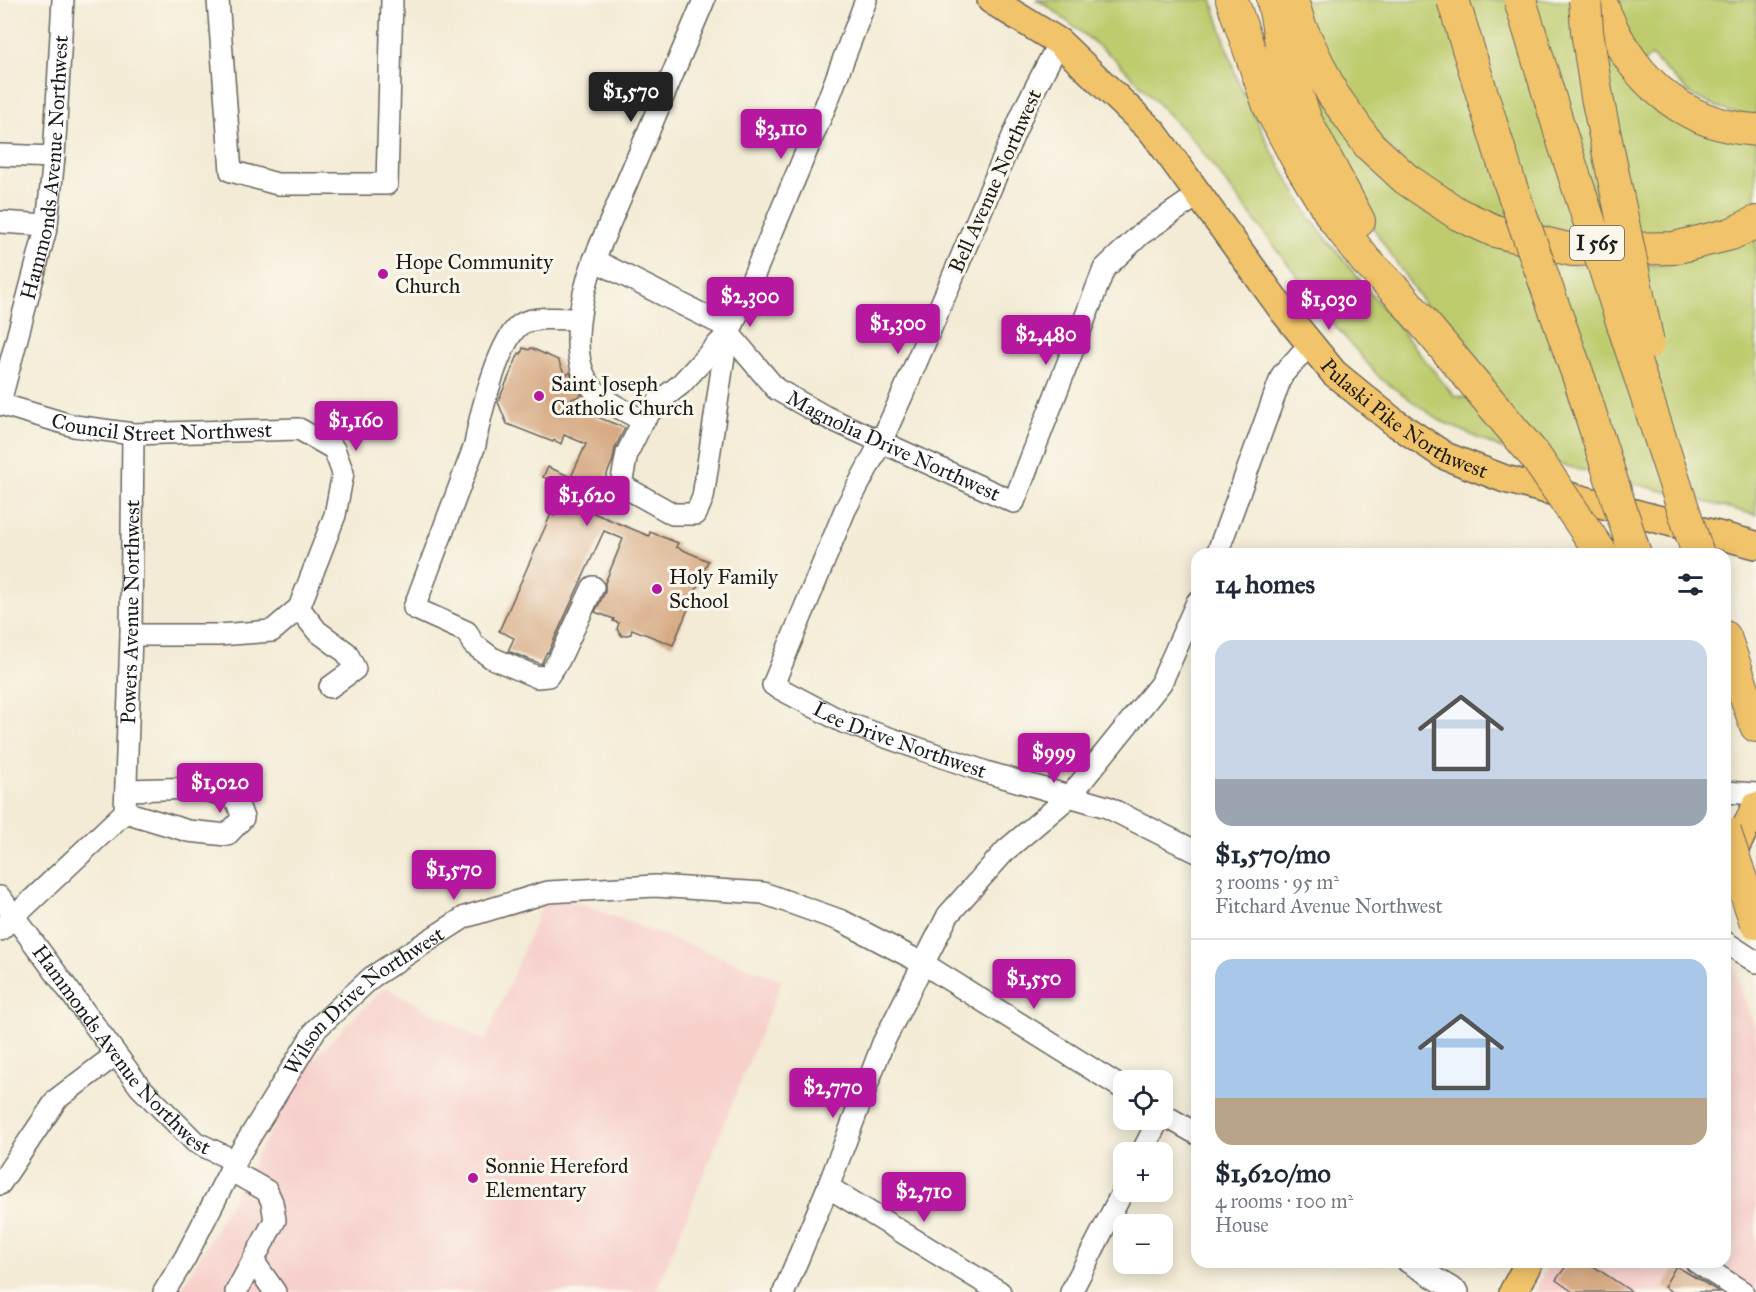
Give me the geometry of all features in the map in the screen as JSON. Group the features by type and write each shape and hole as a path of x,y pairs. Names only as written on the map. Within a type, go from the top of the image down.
{"highway":[{"path":"1232,0 1269,106 1298,161 1340,227 1366,261 1400,296 1535,456 1598,548"},
{"path":"1273,0 1282,48 1306,121 1337,183 1400,296"},
{"path":"1292,0 1300,26 1332,93 1369,145 1406,179 1458,214 1495,231 1572,250 1674,248 1731,234 1756,222"},
{"name":"I 565","path":"1453,0 1509,181 1580,381 1633,548"},
{"name":"I 565","path":"1520,0 1563,141 1696,548"},
{"path":"1585,0 1587,31 1597,97 1677,485"},
{"path":"1600,0 1621,45 1642,76 1671,102 1688,112 1725,125 1756,130"},
{"path":"1731,653 1756,726"},
{"path":"1731,850 1756,923"}],"main road":[{"name":"Pulaski Pike Northwest","path":"991,0 1059,42 1153,132 1284,312 1334,373 1394,422 1445,456 1505,479 1756,545"},
{"path":"1731,857 1756,806"},
{"path":"1513,1292 1526,1268"}],"street":[{"name":"Hammonds Avenue Northwest","path":"0,403 47,225 54,157 63,0"},
{"path":"218,0 231,171 277,184 387,184 392,0"},
{"path":"643,420 604,399 589,384 582,367 578,319 584,287 594,260 704,0"},
{"path":"724,339 720,392 710,442 703,497 696,514 674,514 621,485 627,453 643,420 658,402 680,385 724,339 828,100 866,0"},
{"name":"Bell Avenue Northwest","path":"773,685 844,510 880,442 1025,108 1059,42"},
{"path":"0,155 54,157"},
{"name":"Magnolia Drive Northwest","path":"594,260 721,324 724,339 776,389 824,416 1014,502 1104,269 1141,234 1198,195"},
{"path":"0,222 47,225"},
{"path":"578,319 525,322 514,328 506,341 478,421 475,445 414,608 467,632 473,644 492,658 537,677 548,676 559,660 593,587"},
{"path":"1219,548 1282,375 1310,344"},
{"name":"Council Street Northwest","path":"0,403 74,426 133,434 299,429 334,449 343,473 335,515 299,608 272,632 218,636 131,635"},
{"name":"Powers Avenue Northwest","path":"125,812 131,635 133,434"},
{"path":"299,608 317,631 347,653 355,669 330,687"},
{"path":"784,1292 883,1043 948,915 1006,850 1070,796 1161,683 1191,616"},
{"name":"Lee Drive Northwest","path":"773,685 843,722 986,772 1107,807 1191,849"},
{"path":"7,923 125,812 188,831 227,835 243,818 236,799 199,788 126,790"},
{"path":"1731,792 1756,794"},
{"name":"Wilson Drive Northwest","path":"164,1292 185,1258 232,1166 316,1029 372,977 465,917 548,891 655,886 763,893 842,921 924,964 1113,1082"},
{"name":"Hammonds Avenue Northwest","path":"0,897 7,923 116,1054 140,1087 195,1142 267,1191 272,1202 275,1220 237,1292"},
{"path":"1731,946 1756,962"},
{"path":"0,1184 57,1100 116,1054"},
{"path":"1173,1120 1191,1131"},
{"path":"828,1186 1000,1292"},
{"path":"1071,1292 1117,1202"},
{"path":"254,1262 275,1292"},
{"path":"1418,1268 1458,1292"},
{"path":"1705,1268 1743,1292"}],"shaded area":[{"name":"Sonnie Hereford Elementary","path":"548,892 782,980 656,1292 180,1292 308,1064 385,987 485,1041"},
{"path":"1731,966 1734,967 1756,1033 1756,1292 1534,1292 1547,1268 1731,1268"}],"green space":[{"path":"1037,0 1212,0 1237,79 1270,148 1310,218 1454,396 1507,403 1426,307 1319,147 1293,48 1371,168 1425,211 1505,250 1574,265 1667,265 1756,234 1756,515 1504,450 1439,420 1381,379 1337,328 1194,141 1114,58"},
{"path":"1298,0 1756,0 1756,116 1729,112 1693,96 1651,56 1627,76 1756,140 1756,210 1653,241 1496,221 1411,172 1345,100"}],"building":[{"path":"523,348 529,350 531,348 558,360 565,375 570,373 582,395 562,403 625,428 591,512 649,536 650,532 678,543 676,547 708,561 673,645 632,629 631,634 622,636 617,629 619,623 595,612 605,592 605,583 623,539 604,531 541,664 508,651 514,638 499,631 551,514 554,516 567,488 543,477 548,467 571,477 586,444 564,435 561,444 554,440 553,442 507,424 498,402"},
{"path":"1565,1268 1596,1268 1632,1292 1573,1292 1556,1280"},
{"path":"1675,1268 1679,1268 1719,1292 1672,1292 1664,1287"}],"place":[{"name":"Hope Community Church","path":"383,274"},
{"name":"Saint Joseph Catholic Church","path":"539,396"},
{"name":"Holy Family School","path":"657,589"},
{"name":"Sonnie Hereford Elementary","path":"473,1178"}]}
